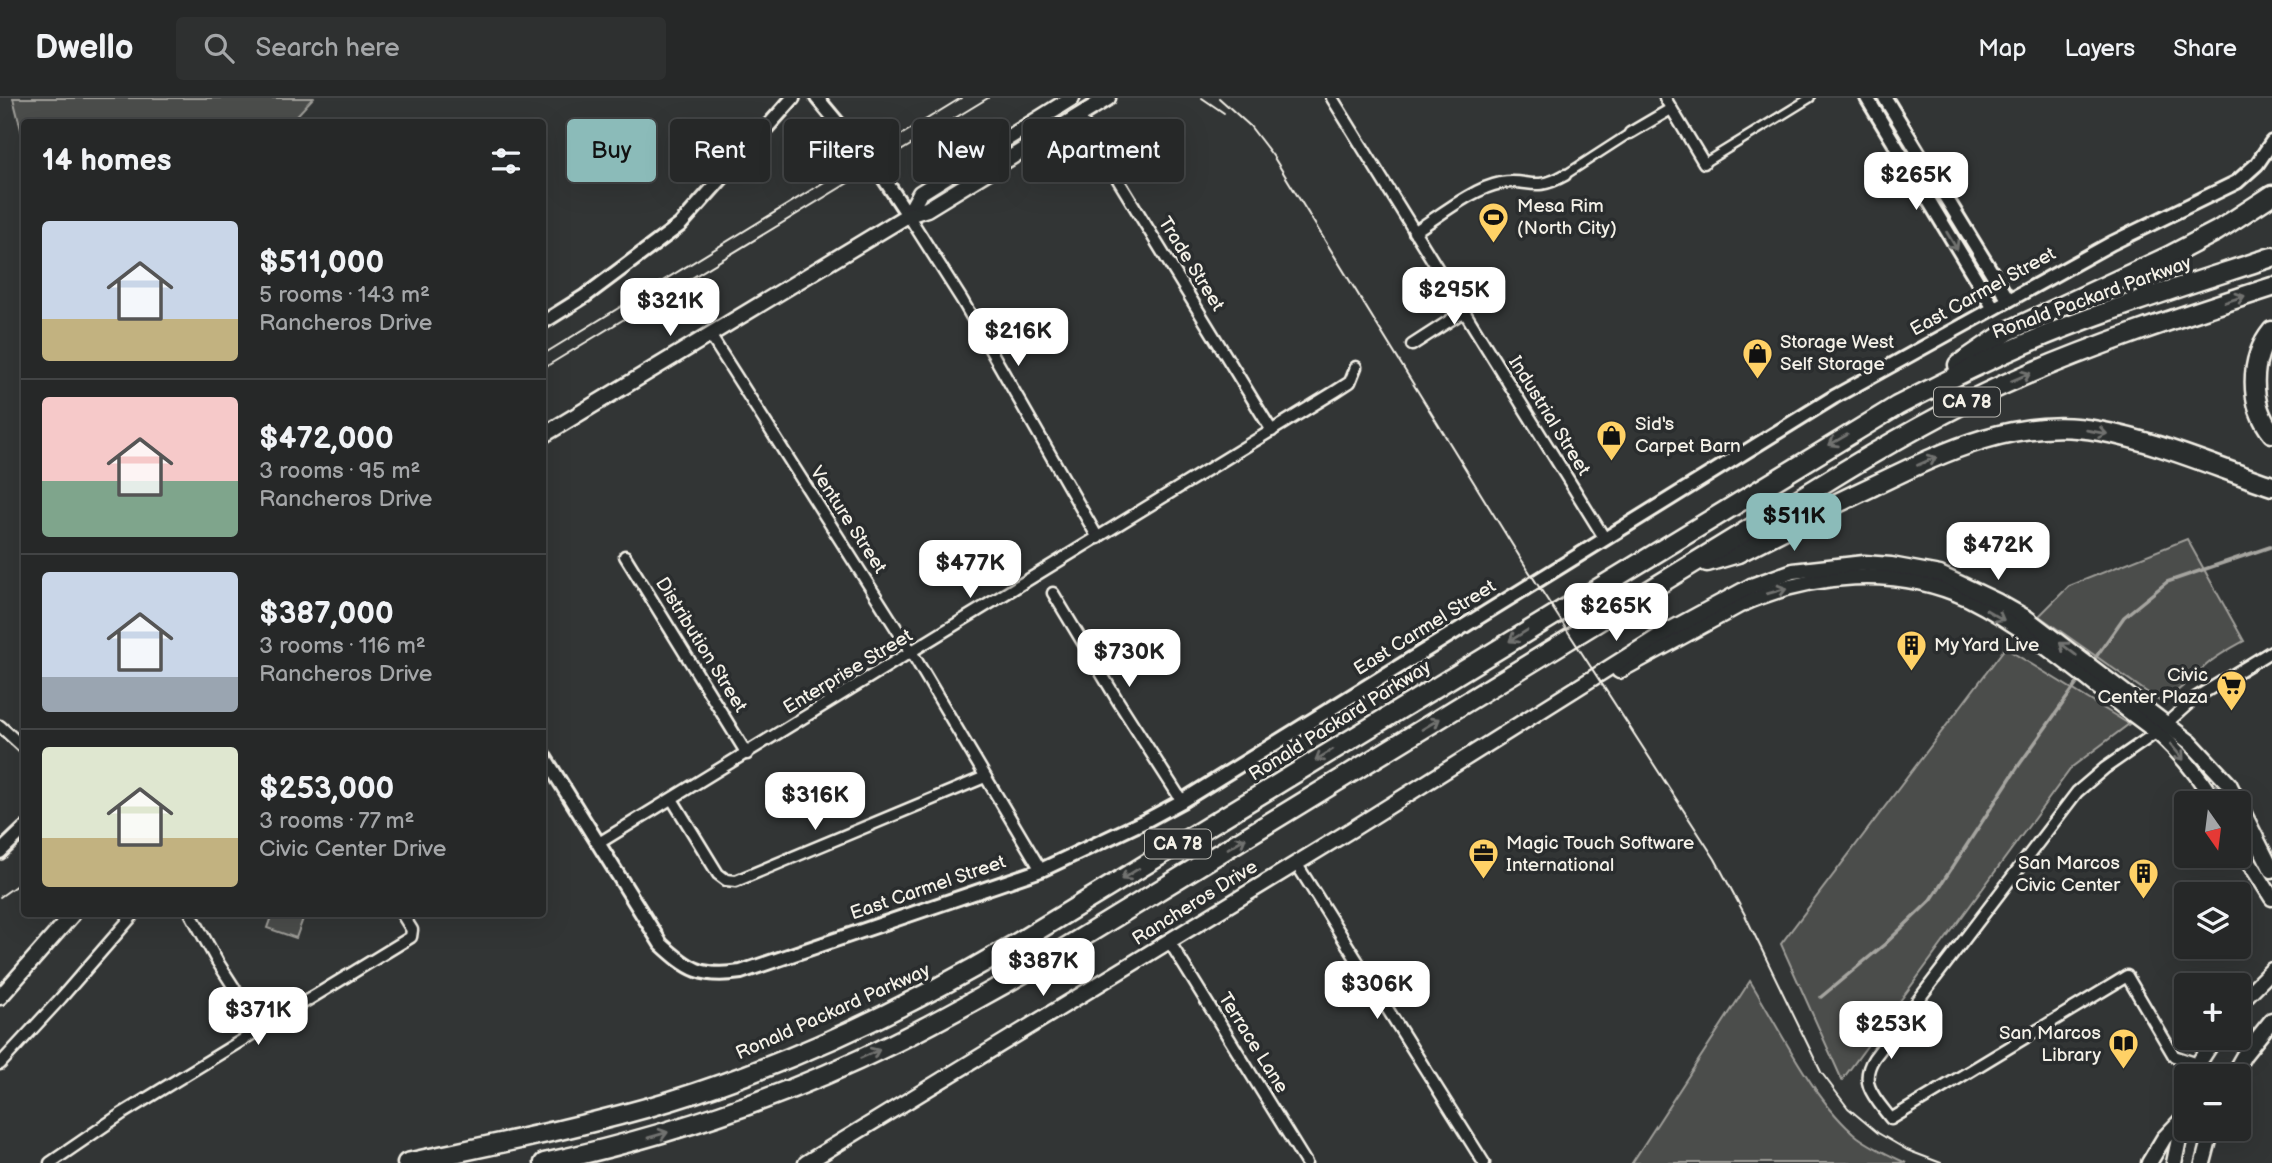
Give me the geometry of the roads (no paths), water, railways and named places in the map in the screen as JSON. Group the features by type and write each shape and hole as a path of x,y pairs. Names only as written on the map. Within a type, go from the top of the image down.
{"highway":[{"path":"1897,406 2008,331 2217,231 2272,195"},
{"name":"Ronald Packard Parkway","path":"407,1163 552,1132 671,1101 782,1062 896,1010 1029,936 1897,406 2045,335 2272,257"},
{"name":"CA 78","path":"544,1163 666,1133 733,1111 846,1065 954,1013 1024,973 1867,456 1993,390 2079,353 2272,287"},
{"path":"2272,331 2258,359 2254,381 2256,401 2264,424 2272,433"},
{"path":"1686,568 1738,553 1949,451 1988,436 2026,429 2062,427 2099,431 2160,447 2272,486"}],"main road":[{"path":"908,215 920,193 1072,98"},
{"path":"546,434 908,215 927,209 1108,98"},
{"name":"Rancheros Drive","path":"806,1163 1296,863 1666,632 1751,586 1793,571 1864,563 1891,565 1940,574 1997,601 2031,630 2134,707 2162,727 2190,742 2229,784 2272,870"},
{"name":"Rancheros Drive","path":"2162,727 2208,791"},
{"path":"2251,865 2272,898"},
{"path":"0,997 70,917"},
{"path":"2251,991 2272,970"},
{"path":"2239,1064 2272,1020"},
{"path":"2149,1163 2174,1127"},
{"path":"2174,1163 2179,1141"},
{"path":"2203,1163 2209,1141"}],"street":[{"path":"546,320 585,296 680,225 793,98"},
{"path":"817,98 835,116 883,177 908,215 962,300 1098,538"},
{"name":"Industrial Street","path":"1332,98 1605,539"},
{"path":"1665,98 1704,163 1810,98"},
{"path":"1867,98 1894,154 1993,307"},
{"path":"1885,98 2008,299"},
{"path":"1413,232 1483,189 1502,183 1548,184 1671,109"},
{"name":"Trade Street","path":"1079,116 1272,431"},
{"path":"1894,154 1905,145 1907,135"},
{"name":"East Carmel Street","path":"546,759 661,944 684,965 702,973 720,975 741,972 1041,870 1182,801 1834,397 2112,243 2237,182 2257,164 2272,142"},
{"path":"1412,345 1463,312"},
{"name":"Venture Street","path":"710,335 912,653 1041,870"},
{"name":"Enterprise Street","path":"598,843 1350,383 1356,367"},
{"name":"Distribution Street","path":"625,556 747,754"},
{"path":"1053,593 1182,801"},
{"path":"2187,1064 2174,1056 2127,976 1891,1119 1872,1092 1866,1077 1874,1058 2077,792 2162,727 2194,698 2272,651"},
{"path":"0,726 21,745"},
{"path":"672,799 718,874 726,880 736,881 985,778"},
{"path":"0,852 21,832"},
{"path":"1296,863 1484,1163"},
{"path":"0,1064 131,917"},
{"path":"193,917 260,1028"},
{"path":"50,1163 123,1113 411,937 412,930 404,917"},
{"name":"Terrace Lane","path":"1169,941 1306,1163"}],"waterway":[{"path":"2091,664 2124,617 2167,582 2270,547"},
{"path":"1821,997 1885,944 1931,900 2019,765 2081,678"}],"tram line":[{"path":"546,353 961,98"},
{"path":"546,367 988,98"},
{"path":"1202,98 1224,113"},
{"path":"1219,98 1250,126 1273,156 1521,559 1715,859 1821,1072 1848,1108 1878,1133 1907,1150 1941,1163"},
{"path":"0,897 21,882"}],"place":[{"name":"Mesa Rim (North City)","path":"1494,244"},
{"name":"Storage West Self Storage","path":"1757,380"},
{"name":"Sid's Carpet Barn","path":"1612,462"},
{"name":"My Yard Live","path":"1911,672"},
{"name":"Civic Center Plaza","path":"2231,713"},
{"name":"Magic Touch Software International","path":"1483,881"},
{"name":"San Marcos Civic Center","path":"2143,901"},
{"name":"San Marcos Library","path":"2124,1071"}]}
